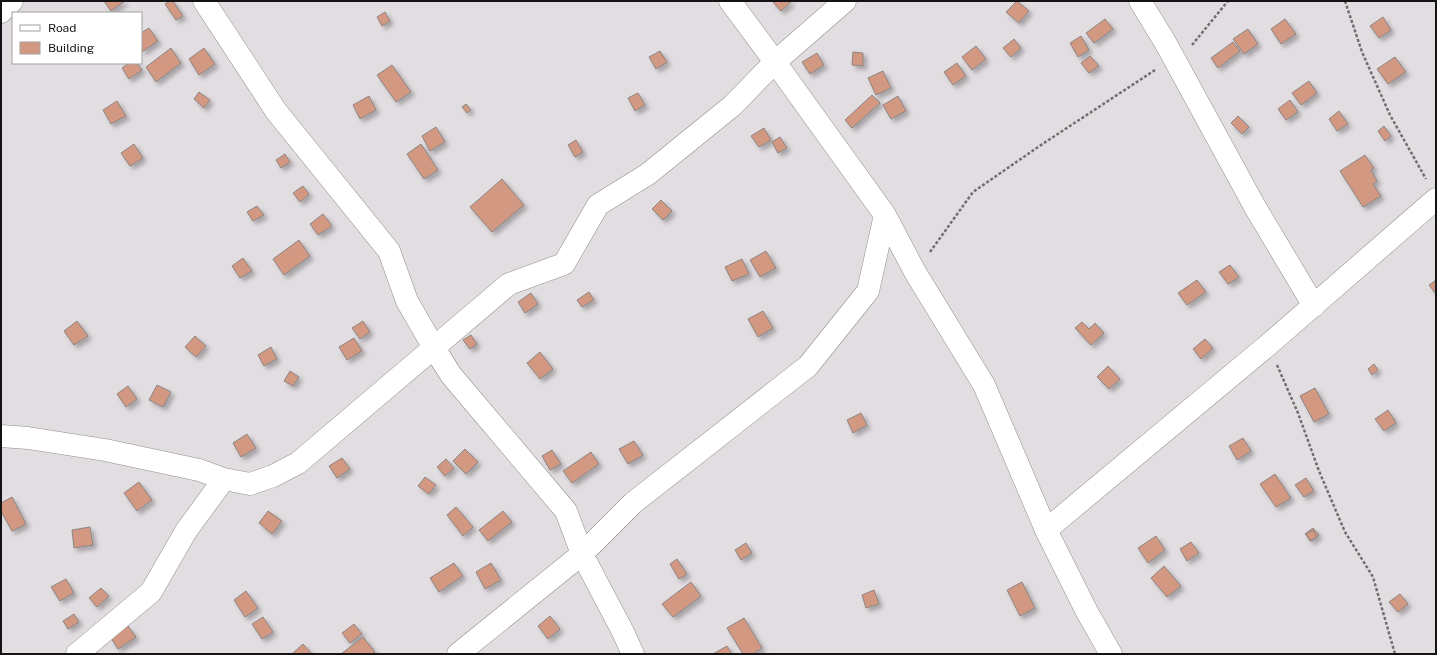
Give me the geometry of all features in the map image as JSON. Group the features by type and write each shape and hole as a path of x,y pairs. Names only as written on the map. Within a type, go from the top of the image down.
{"street":[{"path":"1,12 12,1"},
{"path":"204,1 276,111 389,251 407,301 451,375 566,511 582,554 633,654"},
{"path":"730,1 885,215 915,272 984,385 1046,530 1087,612 1112,654"},
{"path":"1,436 28,438 105,450 199,470 224,479 250,484 273,476 298,463 509,284 564,264 598,205 654,169 732,106 775,62 846,1"},
{"path":"1140,1 1166,42 1255,207 1314,306"},
{"path":"1046,530 1314,306 1432,191"},
{"path":"458,654 582,554 633,503 808,366 868,291 885,215"},
{"path":"77,654 151,592 186,531 224,479"}],"path":[{"path":"915,272 974,192 1041,145 1158,68 1166,42 1192,45 1228,1"},
{"path":"1346,1 1362,52 1390,115 1432,191"},
{"path":"1268,345 1298,413 1319,470 1345,532 1373,577 1395,654"}],"building":[{"path":"104,1 125,1 111,11"},
{"path":"173,1 183,16 176,20 165,4"},
{"path":"772,1 790,1 791,2 781,11"},
{"path":"1017,1 1029,11 1019,23 1006,12"},
{"path":"385,12 390,21 382,26 377,17"},
{"path":"1383,17 1391,30 1379,38 1370,26"},
{"path":"1105,19 1113,29 1094,43 1086,33"},
{"path":"1285,19 1296,34 1281,44 1271,29"},
{"path":"149,28 158,41 142,52 142,32"},
{"path":"1248,29 1258,44 1244,54 1233,39"},
{"path":"1081,36 1089,50 1078,57 1070,43"},
{"path":"1014,39 1021,48 1011,57 1003,48"},
{"path":"1233,42 1240,51 1218,68 1211,58"},
{"path":"976,46 986,59 972,70 962,57"},
{"path":"171,48 181,63 156,82 146,67"},
{"path":"204,48 215,64 199,75 189,59"},
{"path":"660,51 667,62 656,69 649,57"},
{"path":"853,52 863,53 863,66 852,65"},
{"path":"817,53 824,65 810,74 802,62"},
{"path":"1090,56 1099,66 1089,73 1081,63"},
{"path":"1395,57 1406,72 1388,84 1377,69"},
{"path":"957,63 966,76 953,85 944,72"},
{"path":"128,64 138,64 142,70 129,79 122,68"},
{"path":"392,65 411,92 396,102 377,75"},
{"path":"883,71 891,88 876,95 868,78"},
{"path":"1309,81 1317,93 1301,105 1292,93"},
{"path":"199,92 210,100 204,108 194,99"},
{"path":"638,93 645,105 635,111 628,98"},
{"path":"872,95 880,103 852,128 845,120"},
{"path":"369,96 376,110 360,119 353,105"},
{"path":"898,96 906,111 891,119 883,105"},
{"path":"1290,100 1298,112 1286,120 1278,109"},
{"path":"117,101 126,116 111,124 103,110"},
{"path":"466,104 471,110 467,113 462,107"},
{"path":"1339,111 1348,124 1337,131 1329,119"},
{"path":"1238,116 1249,127 1242,134 1231,123"},
{"path":"1384,126 1391,136 1385,141 1378,131"},
{"path":"436,127 445,142 430,151 422,136"},
{"path":"764,128 771,140 759,147 751,136"},
{"path":"780,137 787,148 778,153 772,142"},
{"path":"576,140 583,152 575,157 568,145"},
{"path":"134,144 143,158 130,166 121,153"},
{"path":"421,144 438,170 424,179 407,154"},
{"path":"285,154 290,162 281,168 276,160"},
{"path":"1365,155 1374,168 1371,170 1377,181 1373,184 1381,196 1363,207 1340,171"},
{"path":"502,179 524,205 492,232 470,207"},
{"path":"303,186 309,194 300,202 293,193"},
{"path":"661,200 672,211 663,220 652,209"},
{"path":"257,206 264,215 253,221 247,212"},
{"path":"323,214 332,226 318,235 310,224"},
{"path":"299,240 310,256 284,275 273,259"},
{"path":"766,251 776,268 760,277 750,260"},
{"path":"243,258 252,271 240,278 232,266"},
{"path":"742,259 749,274 732,281 725,267"},
{"path":"1230,265 1239,277 1228,284 1219,272"},
{"path":"1197,280 1206,292 1187,305 1178,293"},
{"path":"1436,280 1436,294 1429,285"},
{"path":"589,292 594,300 582,307 577,300"},
{"path":"531,293 538,304 525,313 518,302"},
{"path":"763,311 773,328 758,337 748,319"},
{"path":"77,321 88,336 74,345 64,331"},
{"path":"363,321 370,332 360,339 352,328"},
{"path":"1082,322 1089,329 1095,323 1104,333 1091,345 1075,328"},
{"path":"471,335 477,344 470,349 463,340"},
{"path":"195,336 206,346 196,357 185,347"},
{"path":"354,338 362,351 347,360 339,347"},
{"path":"1205,339 1213,348 1201,359 1193,349"},
{"path":"271,347 277,359 264,366 258,355"},
{"path":"540,352 553,369 540,379 527,363"},
{"path":"1374,364 1378,370 1372,375 1368,369"},
{"path":"1108,366 1120,379 1109,389 1097,377"},
{"path":"290,371 299,377 293,386 284,381"},
{"path":"157,385 171,392 163,407 149,400"},
{"path":"128,386 137,399 126,407 117,394"},
{"path":"1315,388 1329,414 1314,422 1300,396"},
{"path":"1388,410 1396,423 1384,431 1375,419"},
{"path":"861,413 867,425 853,433 847,420"},
{"path":"247,434 256,448 241,457 233,443"},
{"path":"1243,438 1251,451 1237,460 1229,446"},
{"path":"634,441 643,455 628,464 619,449"},
{"path":"465,449 478,462 466,474 453,461"},
{"path":"552,450 561,464 550,470 542,456"},
{"path":"591,452 599,464 572,483 563,471"},
{"path":"342,458 350,469 337,478 329,466"},
{"path":"446,459 454,468 445,476 437,467"},
{"path":"1275,474 1291,498 1276,507 1260,484"},
{"path":"425,477 436,485 429,494 418,486"},
{"path":"1306,478 1314,491 1304,497 1295,485"},
{"path":"139,482 152,500 137,511 124,493"},
{"path":"12,497 26,524 12,531 1,511 1,503"},
{"path":"456,507 473,527 463,536 447,515"},
{"path":"268,511 282,521 272,534 259,523"},
{"path":"503,511 512,522 488,541 479,530"},
{"path":"90,527 93,545 74,548 72,530"},
{"path":"1313,528 1319,535 1311,541 1305,534"},
{"path":"1313,530 1317,537 1310,541 1306,534"},
{"path":"1156,536 1165,550 1148,563 1138,548"},
{"path":"1191,542 1199,553 1187,561 1180,549"},
{"path":"746,543 752,553 741,560 735,550"},
{"path":"677,559 687,574 679,579 670,564"},
{"path":"454,563 463,576 439,592 430,578"},
{"path":"491,563 501,580 485,589 476,572"},
{"path":"1164,566 1181,586 1167,597 1151,578"},
{"path":"66,579 74,593 60,601 51,587"},
{"path":"691,582 701,596 673,617 662,604"},
{"path":"1022,582 1035,608 1020,616 1007,590"},
{"path":"101,588 109,596 97,607 89,598"},
{"path":"874,590 879,604 866,608 862,595"},
{"path":"246,591 258,608 245,617 234,600"},
{"path":"1400,594 1408,604 1398,612 1389,602"},
{"path":"74,614 79,622 68,629 63,621"},
{"path":"550,616 560,629 548,639 538,626"},
{"path":"263,617 273,632 262,639 252,624"},
{"path":"744,618 762,648 753,654 743,654 727,628"},
{"path":"354,624 362,634 350,643 342,633"},
{"path":"128,626 136,637 118,649 111,638"},
{"path":"363,637 375,652 372,654 341,654"},
{"path":"303,644 312,654 292,654"},
{"path":"727,646 732,654 713,654"}]}
